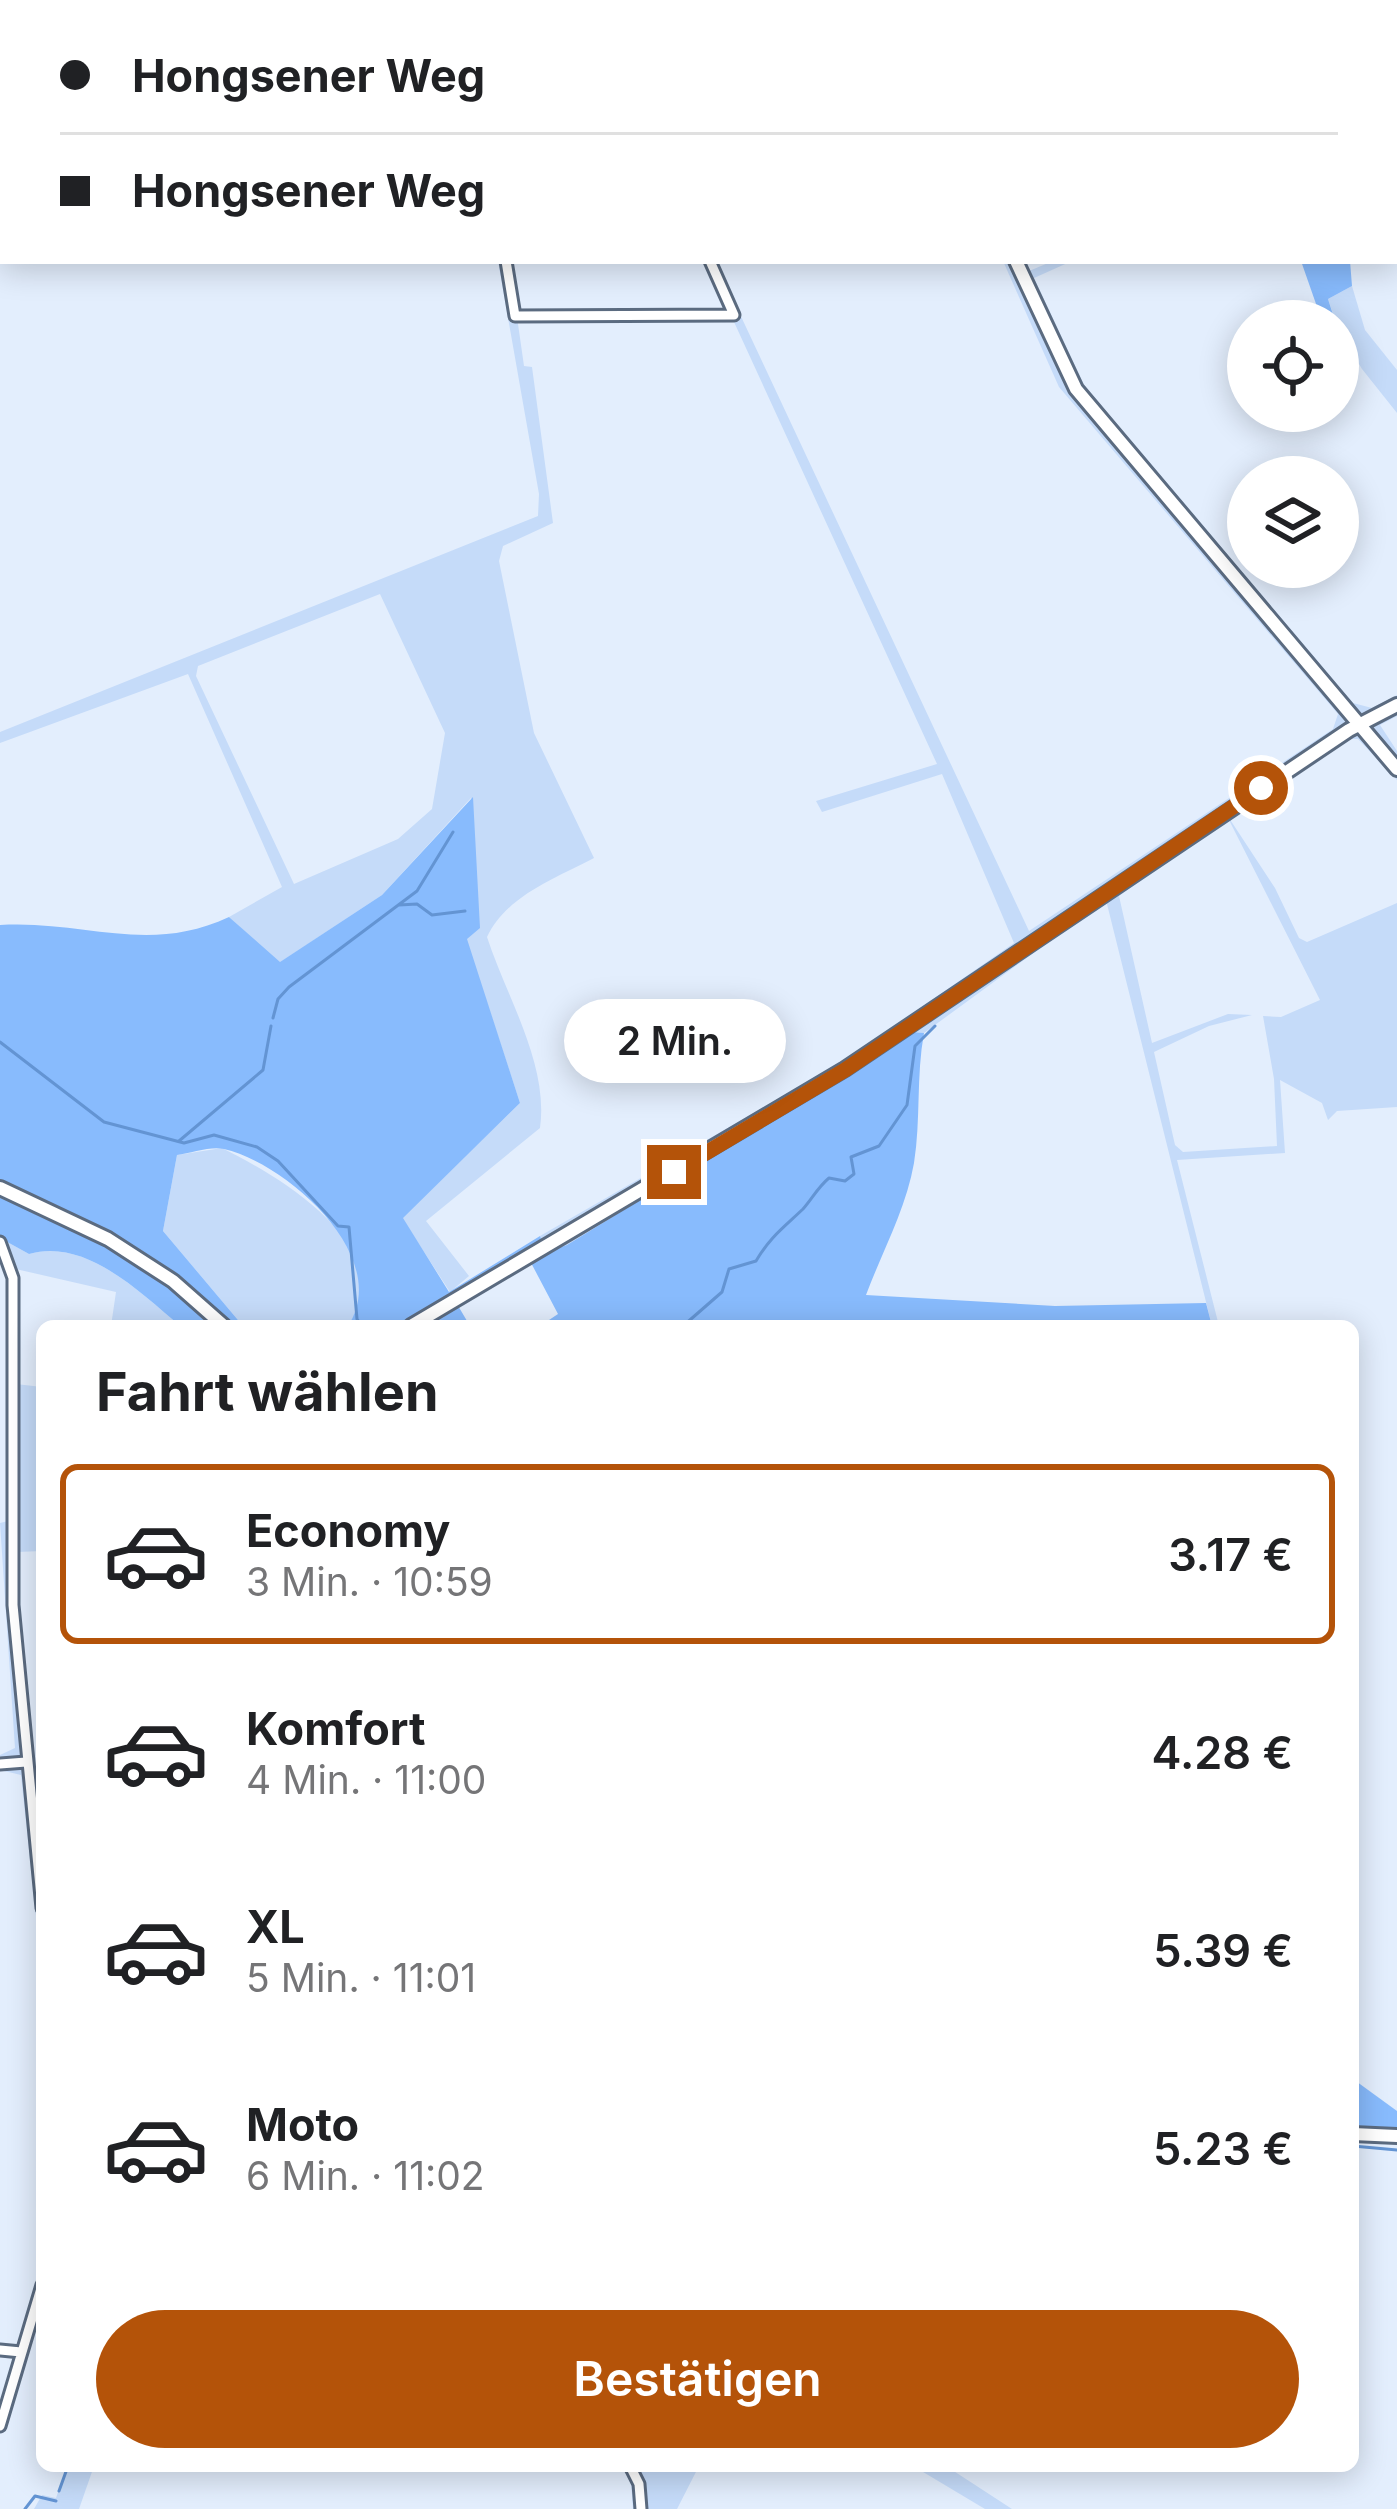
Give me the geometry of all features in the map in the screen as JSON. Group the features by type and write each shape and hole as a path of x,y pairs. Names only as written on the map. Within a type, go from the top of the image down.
{"street":[{"path":"506,264 515,316 734,315 711,264"},
{"path":"1017,264 1076,389 1397,769"},
{"path":"421,1320 845,1070 1359,724 1397,705"},
{"path":"0,1188 108,1239 173,1281 217,1320"},
{"path":"0,1242 13,1278 13,1605 36,1853"},
{"path":"0,1764 26,1762"},
{"path":"1359,2134 1397,2136"},
{"path":"0,2426 36,2304"},
{"path":"0,2350 21,2352"},
{"path":"635,2472 641,2509"}],"shaded area":[{"path":"499,264 509,264 524,366 532,367 553,523 503,546 499,561 534,733 594,858 519,899 487,937 532,1055 541,1104 540,1128 426,1221 469,1276 450,1292 402,1218 520,1103 466,939 471,798 382,895 279,963 229,917 282,887 188,674 0,743 0,732 538,516 539,494","holes":["380,594 445,733 432,809 398,839 294,884 196,676 198,666"]},
{"path":"707,264 716,264 1029,931 1333,729 1338,714 1230,588 1256,588 1353,703 1372,708 1397,695 1397,716 1380,725 1397,751 1397,780 1358,739 1348,739 1229,818 1275,888 1299,938 1307,942 1397,903 1397,1107 1337,1111 1328,1120 1322,1103 1280,1080 1285,1153 1177,1160 1217,1320 1211,1320 1106,900 924,1033 912,1032 567,1245 546,1252 540,1236 844,1061 1014,943 942,774 822,812 816,801 937,764","holes":["1228,818 1320,1000 1281,1017 1263,1016 1274,1079 1277,1146 1183,1152 1175,1145 1154,1052 1209,1026 1252,1015 1228,1014 1152,1043 1119,896"]},
{"path":"1004,264 1026,264 1029,271 1046,264 1065,264 1034,278 1084,385 1227,554 1227,584 1059,387"},
{"path":"1302,264 1350,264 1352,286 1328,299 1315,300"},
{"path":"1352,286 1356,300 1328,300"},
{"path":"1359,310 1365,330 1397,370 1397,413 1362,369"},
{"path":"473,797 480,928 467,939 520,1103 403,1218 449,1292 540,1236 546,1252 567,1245 912,1032 924,1033 914,1163 900,1214 866,1295 1055,1306 1206,1303 1210,1320 549,1320 558,1314 529,1259 457,1304 466,1320 350,1320 358,1299 357,1272 327,1218 277,1173 219,1148 177,1155 163,1231 238,1320 173,1320 91,1261 50,1251 29,1254 0,1238 0,925 143,935 171,934 229,917 280,962 382,895"},
{"path":"222,1148 274,1177 327,1218 347,1243 359,1269 360,1297 350,1320 238,1320 163,1231 177,1155"},
{"path":"0,1238 29,1254 70,1254 110,1271 173,1320 112,1320 116,1292 7,1267"},
{"path":"7,1383 36,1386 36,1551 17,1552 17,1585 36,1788 36,1916 21,1775 0,1770 0,1755 15,1748 0,1523 8,1521"},
{"path":"1359,2083 1397,2111 1397,2130 1359,2128"},
{"path":"65,2472 92,2472 79,2509 34,2509 42,2495 56,2498"},
{"path":"627,2472 696,2472 677,2509 633,2509"},
{"path":"923,2472 955,2472 1012,2509 985,2509"}],"waterway":[{"path":"273,1018 278,999 289,987 417,891 453,832"},
{"path":"399,905 417,904 432,915 465,911"},
{"path":"179,1141 263,1070 271,1026"},
{"path":"690,1320 722,1292 729,1269 756,1261 829,1178 845,1181 854,1174 851,1157 879,1146 907,1105 915,1046 935,1026"},
{"path":"0,1042 104,1122 184,1143 214,1135 257,1147 278,1161 338,1226 349,1227 358,1320"},
{"path":"1359,2147 1397,2150"},
{"path":"59,2491 66,2472"},
{"path":"25,2509 35,2496 56,2501"}],"route":[{"path":"674,1172 845,1070 1261,788"}]}
